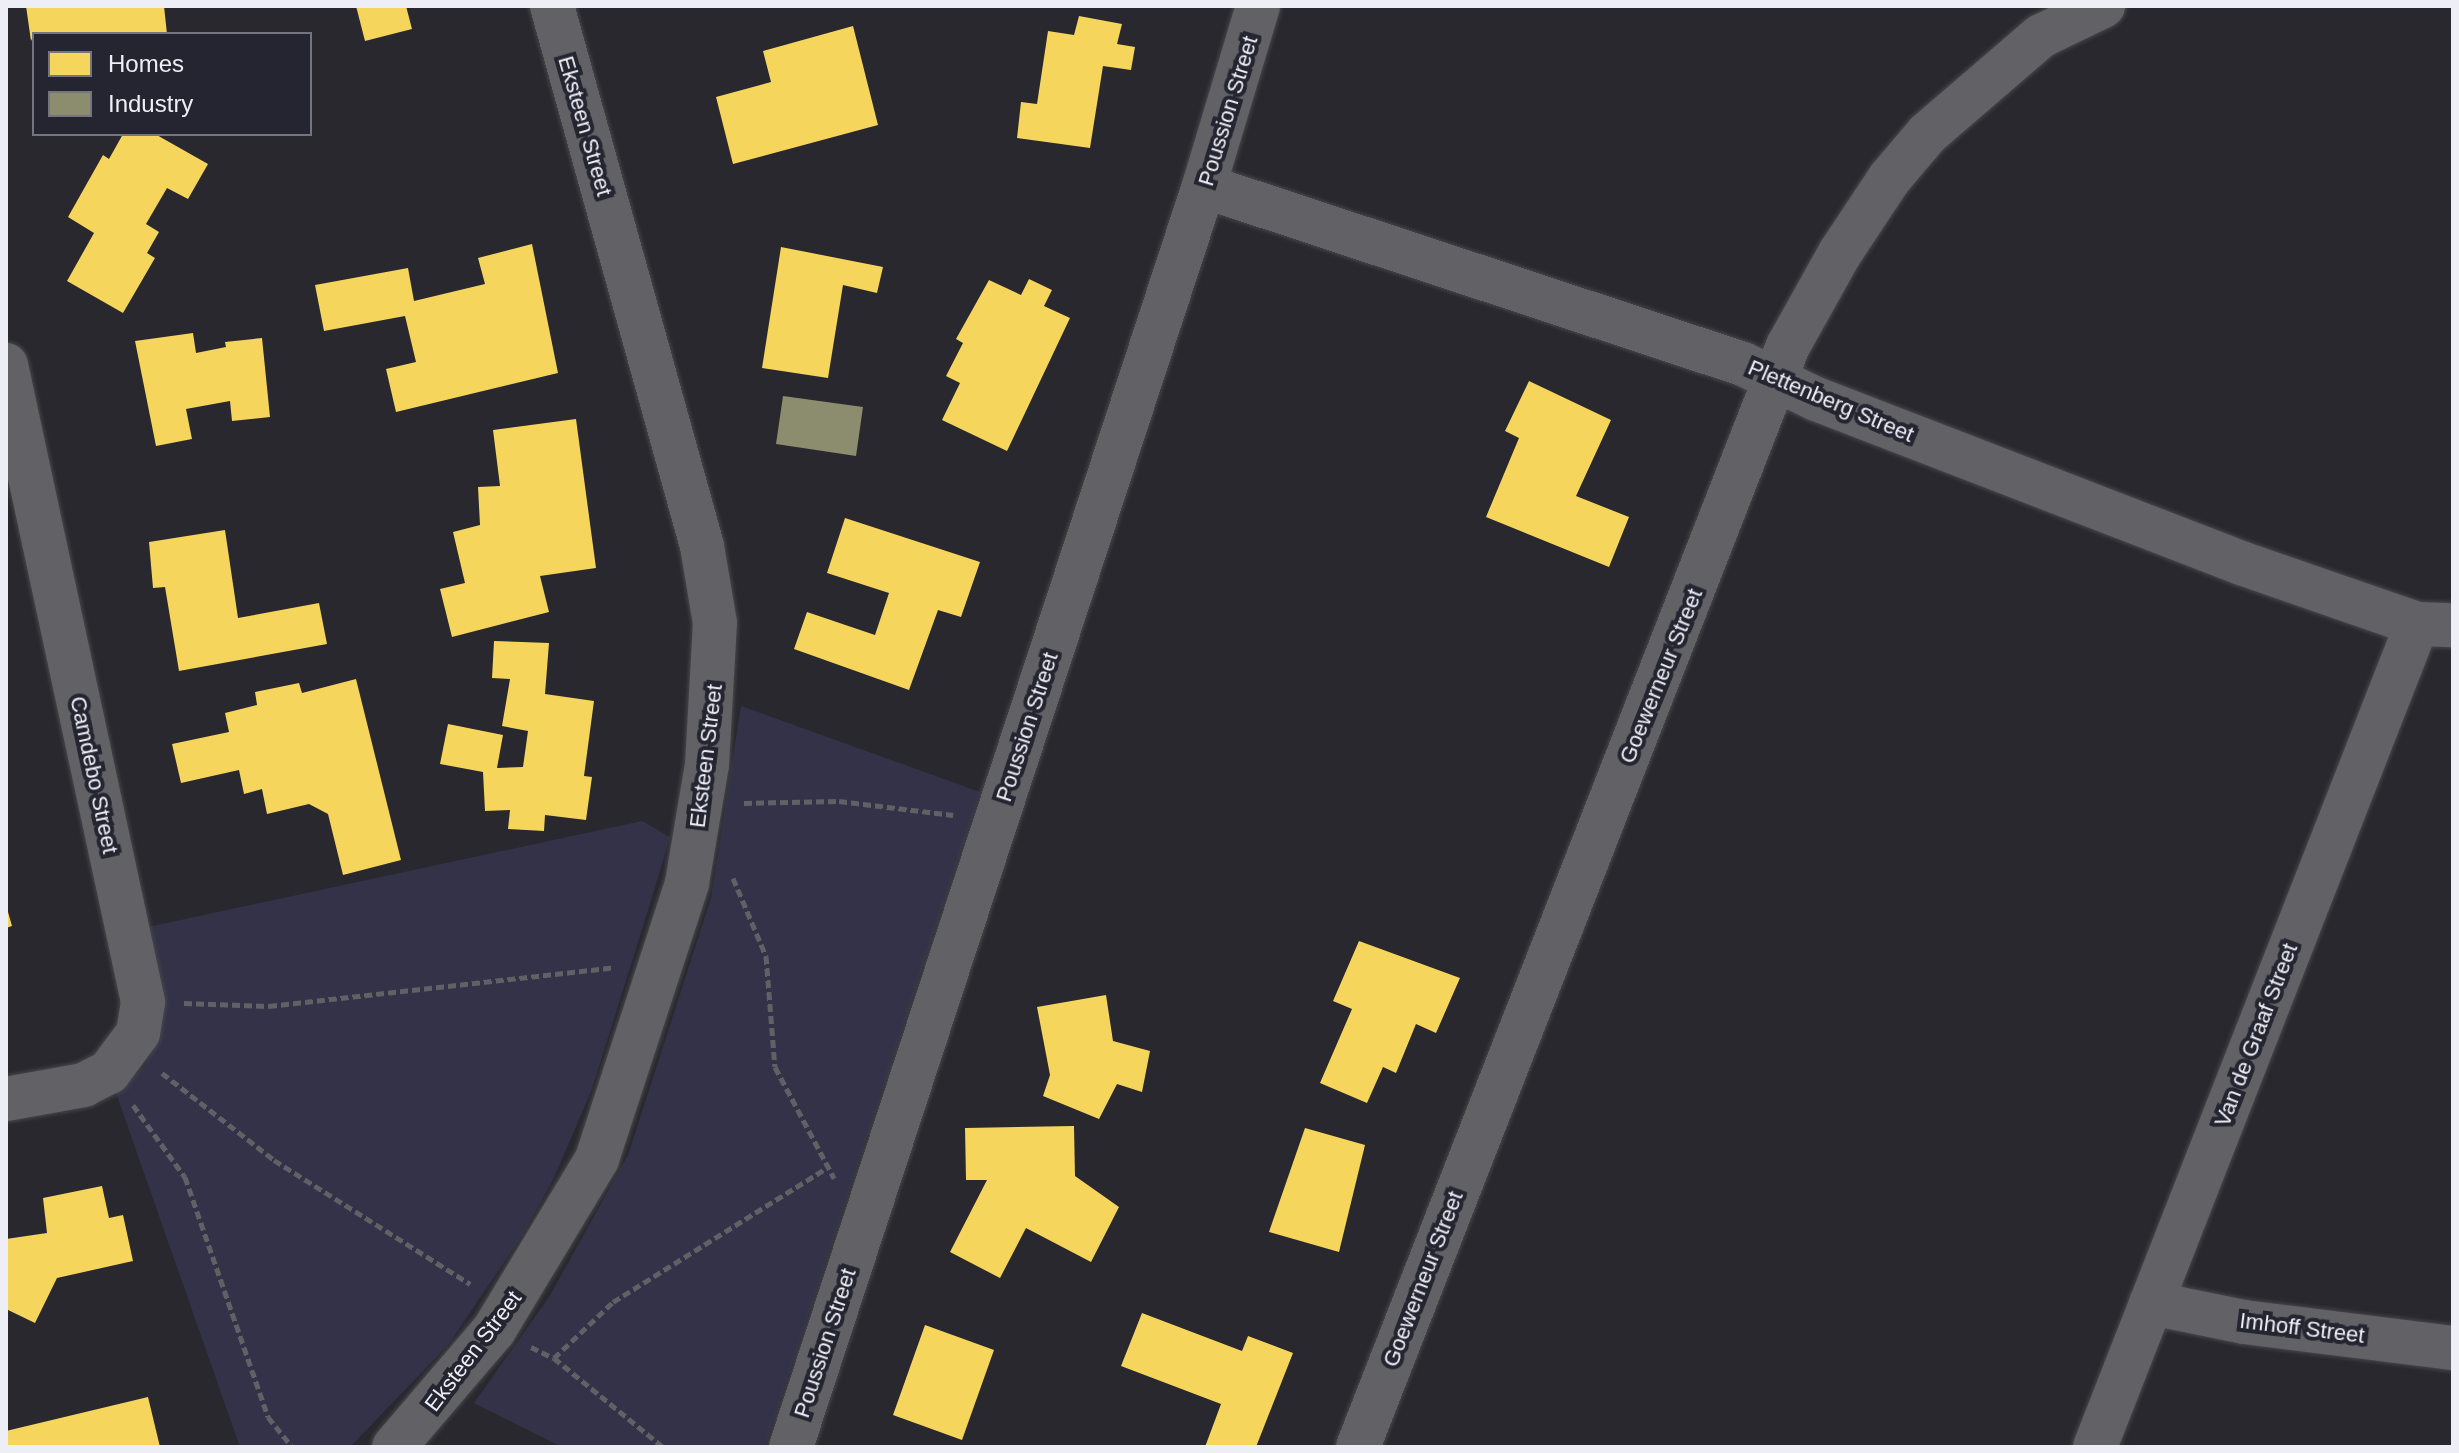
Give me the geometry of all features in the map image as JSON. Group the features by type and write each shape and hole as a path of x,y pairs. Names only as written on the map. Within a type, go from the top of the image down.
{"street":[{"name":"Eksteen Street","path":"394,1447 501,1319 597,1159 687,883 702,804 716,675 710,583 552,6"},
{"name":"Poussion Street","path":"791,1447 1204,186 1258,6"},
{"name":"Goewerneur Street","path":"1358,1447 1788,346 1840,253 1889,179 1927,134 2041,36 2103,6"},
{"name":"Plettenberg Street","path":"1204,186 1743,364 1776,380 2241,563 2435,624"},
{"name":"Camdebo Street","path":"6,365 143,1002 120,1060"},
{"name":"Van de Graaf Street","path":"2095,1447 2151,1303 2435,624"},
{"path":"6,1099 84,1085 120,1060"},
{"name":"Imhoff Street","path":"2151,1303 2244,1322 2453,1348"}],"path":[{"path":"702,804 839,801 996,821"},
{"path":"731,873 766,956 775,1067 827,1168 865,1221"},
{"path":"143,1002 269,1006 663,962"},
{"path":"120,1060 274,1160 501,1319 663,1447"},
{"path":"120,1060 185,1177 268,1417 292,1447"},
{"path":"554,1358 613,1302 827,1168"}],"shaded area":[{"path":"741,706 980,792 765,1447 562,1447 474,1403 549,1297 628,1155 711,898"},
{"path":"642,821 670,837 592,1089 554,1178 522,1236 448,1345 350,1447 240,1447 116,1093 145,1066 163,1021 148,927"}],"building: Homes":[{"path":"26,6 164,6 167,32 32,32 31,41"},
{"path":"356,6 406,6 412,29 365,41"},
{"path":"1079,16 1122,24 1117,44 1135,47 1131,70 1103,66 1090,148 1017,138 1021,102 1037,104 1048,31 1074,35"},
{"path":"853,26 878,125 733,164 716,97 771,82 763,51"},
{"path":"122,136 159,136 208,164 188,199 167,188 146,224 159,232 147,253 155,258 123,313 67,281 94,233 68,217 103,155 109,159"},
{"path":"532,244 558,373 396,412 386,369 416,362 405,316 324,331 315,285 408,268 414,301 485,284 478,258"},
{"path":"781,247 883,267 877,293 843,285 828,378 762,368"},
{"path":"1029,279 1052,290 1044,306 1070,318 1007,451 942,420 960,383 946,376 963,343 956,339 989,280 1021,295"},
{"path":"193,333 196,353 226,347 225,342 262,338 270,417 232,421 230,401 186,409 192,439 156,446 135,341"},
{"path":"1529,381 1611,420 1576,496 1629,517 1609,567 1486,517 1519,438 1505,431"},
{"path":"576,419 596,568 540,576 549,612 452,637 440,589 465,583 453,532 480,525 478,487 500,486 493,430"},
{"path":"845,518 980,562 961,617 938,610 909,690 794,649 807,612 875,635 889,593 827,573"},
{"path":"225,530 238,618 319,603 327,644 179,671 165,587 153,588 149,542"},
{"path":"494,641 549,643 545,694 594,701 584,776 592,777 586,820 545,815 544,831 508,829 510,810 485,811 483,772 440,764 448,724 503,735 497,768 523,767 528,731 502,726 510,679 492,678"},
{"path":"356,679 401,860 343,875 328,814 309,804 267,814 262,789 244,794 239,770 181,783 172,744 229,732 225,713 257,705 255,692 299,683 302,693"},
{"path":"6,905 12,926 6,928"},
{"path":"1359,941 1460,978 1436,1033 1416,1024 1396,1073 1383,1067 1367,1103 1320,1083 1352,1009 1333,1001"},
{"path":"1106,995 1113,1041 1150,1051 1142,1092 1117,1084 1099,1119 1043,1096 1050,1075 1037,1007"},
{"path":"1074,1126 1075,1176 1119,1207 1091,1262 1026,1228 1000,1278 950,1252 987,1180 966,1180 965,1128"},
{"path":"1305,1128 1365,1145 1339,1252 1269,1232"},
{"path":"102,1186 109,1218 123,1215 133,1261 57,1278 35,1323 6,1309 6,1239 47,1233 43,1198"},
{"path":"1142,1313 1242,1351 1248,1336 1293,1353 1256,1447 1205,1447 1221,1404 1121,1366"},
{"path":"925,1325 994,1350 962,1440 893,1415"},
{"path":"148,1397 160,1447 6,1447 6,1431"}],"building: Industry":[{"path":"783,396 863,407 856,456 776,444"}]}
